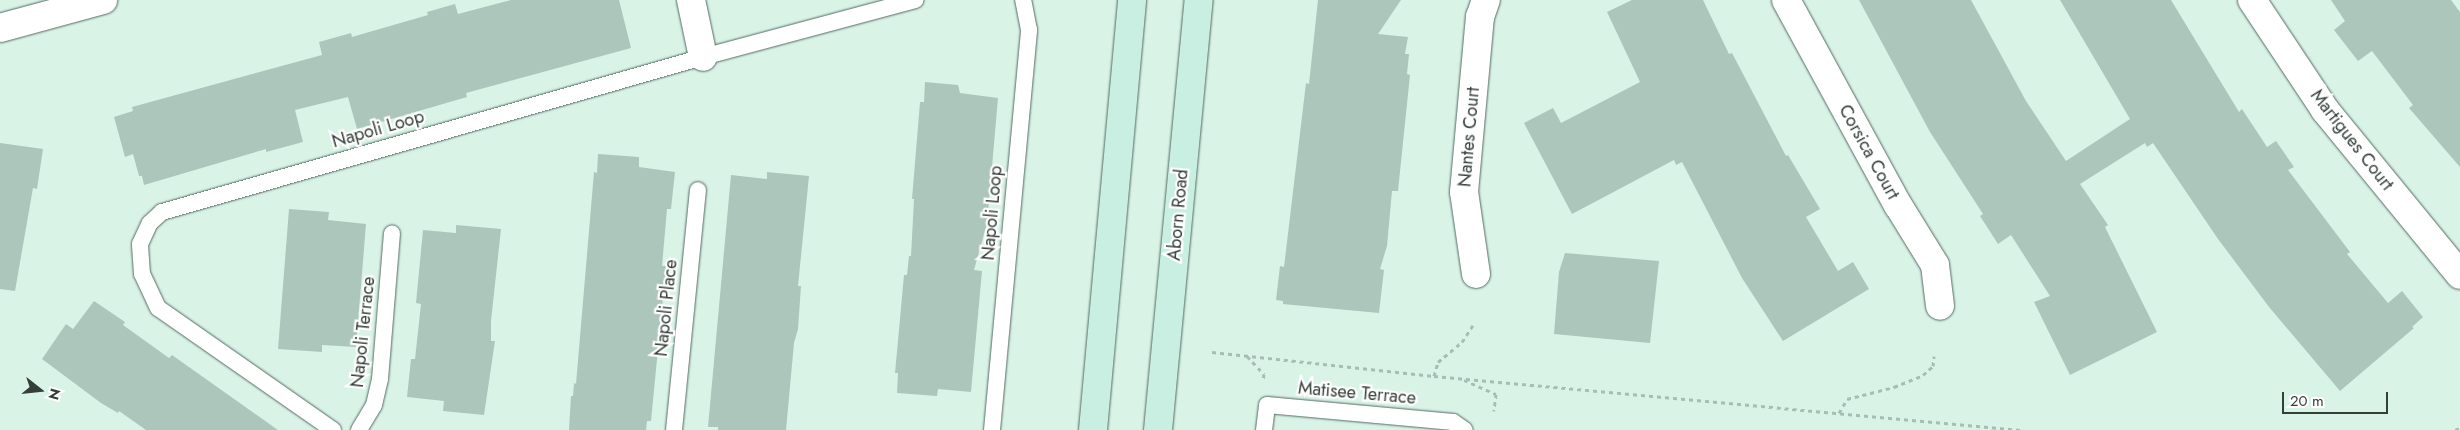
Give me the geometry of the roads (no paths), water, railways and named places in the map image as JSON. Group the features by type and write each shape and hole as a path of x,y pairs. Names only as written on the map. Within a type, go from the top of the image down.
{"main road":[{"path":"1093,430 1132,0"},
{"name":"Aborn Road","path":"1158,430 1199,0"}],"street":[{"path":"0,28 103,0"},
{"path":"691,0 704,57"},
{"name":"Nantes Court","path":"1476,274 1464,192 1480,17 1486,0"},
{"name":"Corsica Court","path":"1786,0 1898,205 1935,264 1940,306"},
{"name":"Martigues Court","path":"2252,0 2325,110 2460,275"}],"lane":[{"name":"Napoli Loop","path":"333,430 158,308 142,274 140,244 150,223 162,212 704,57 914,0"},
{"name":"Napoli Loop","path":"992,430 1029,30 1023,0"},
{"name":"Napoli Place","path":"674,430 698,190"},
{"name":"Napoli Terrace","path":"359,430 374,405 380,378 392,233"},
{"name":"Matisee Terrace","path":"1264,430 1267,405 1453,422 1465,430"}]}
